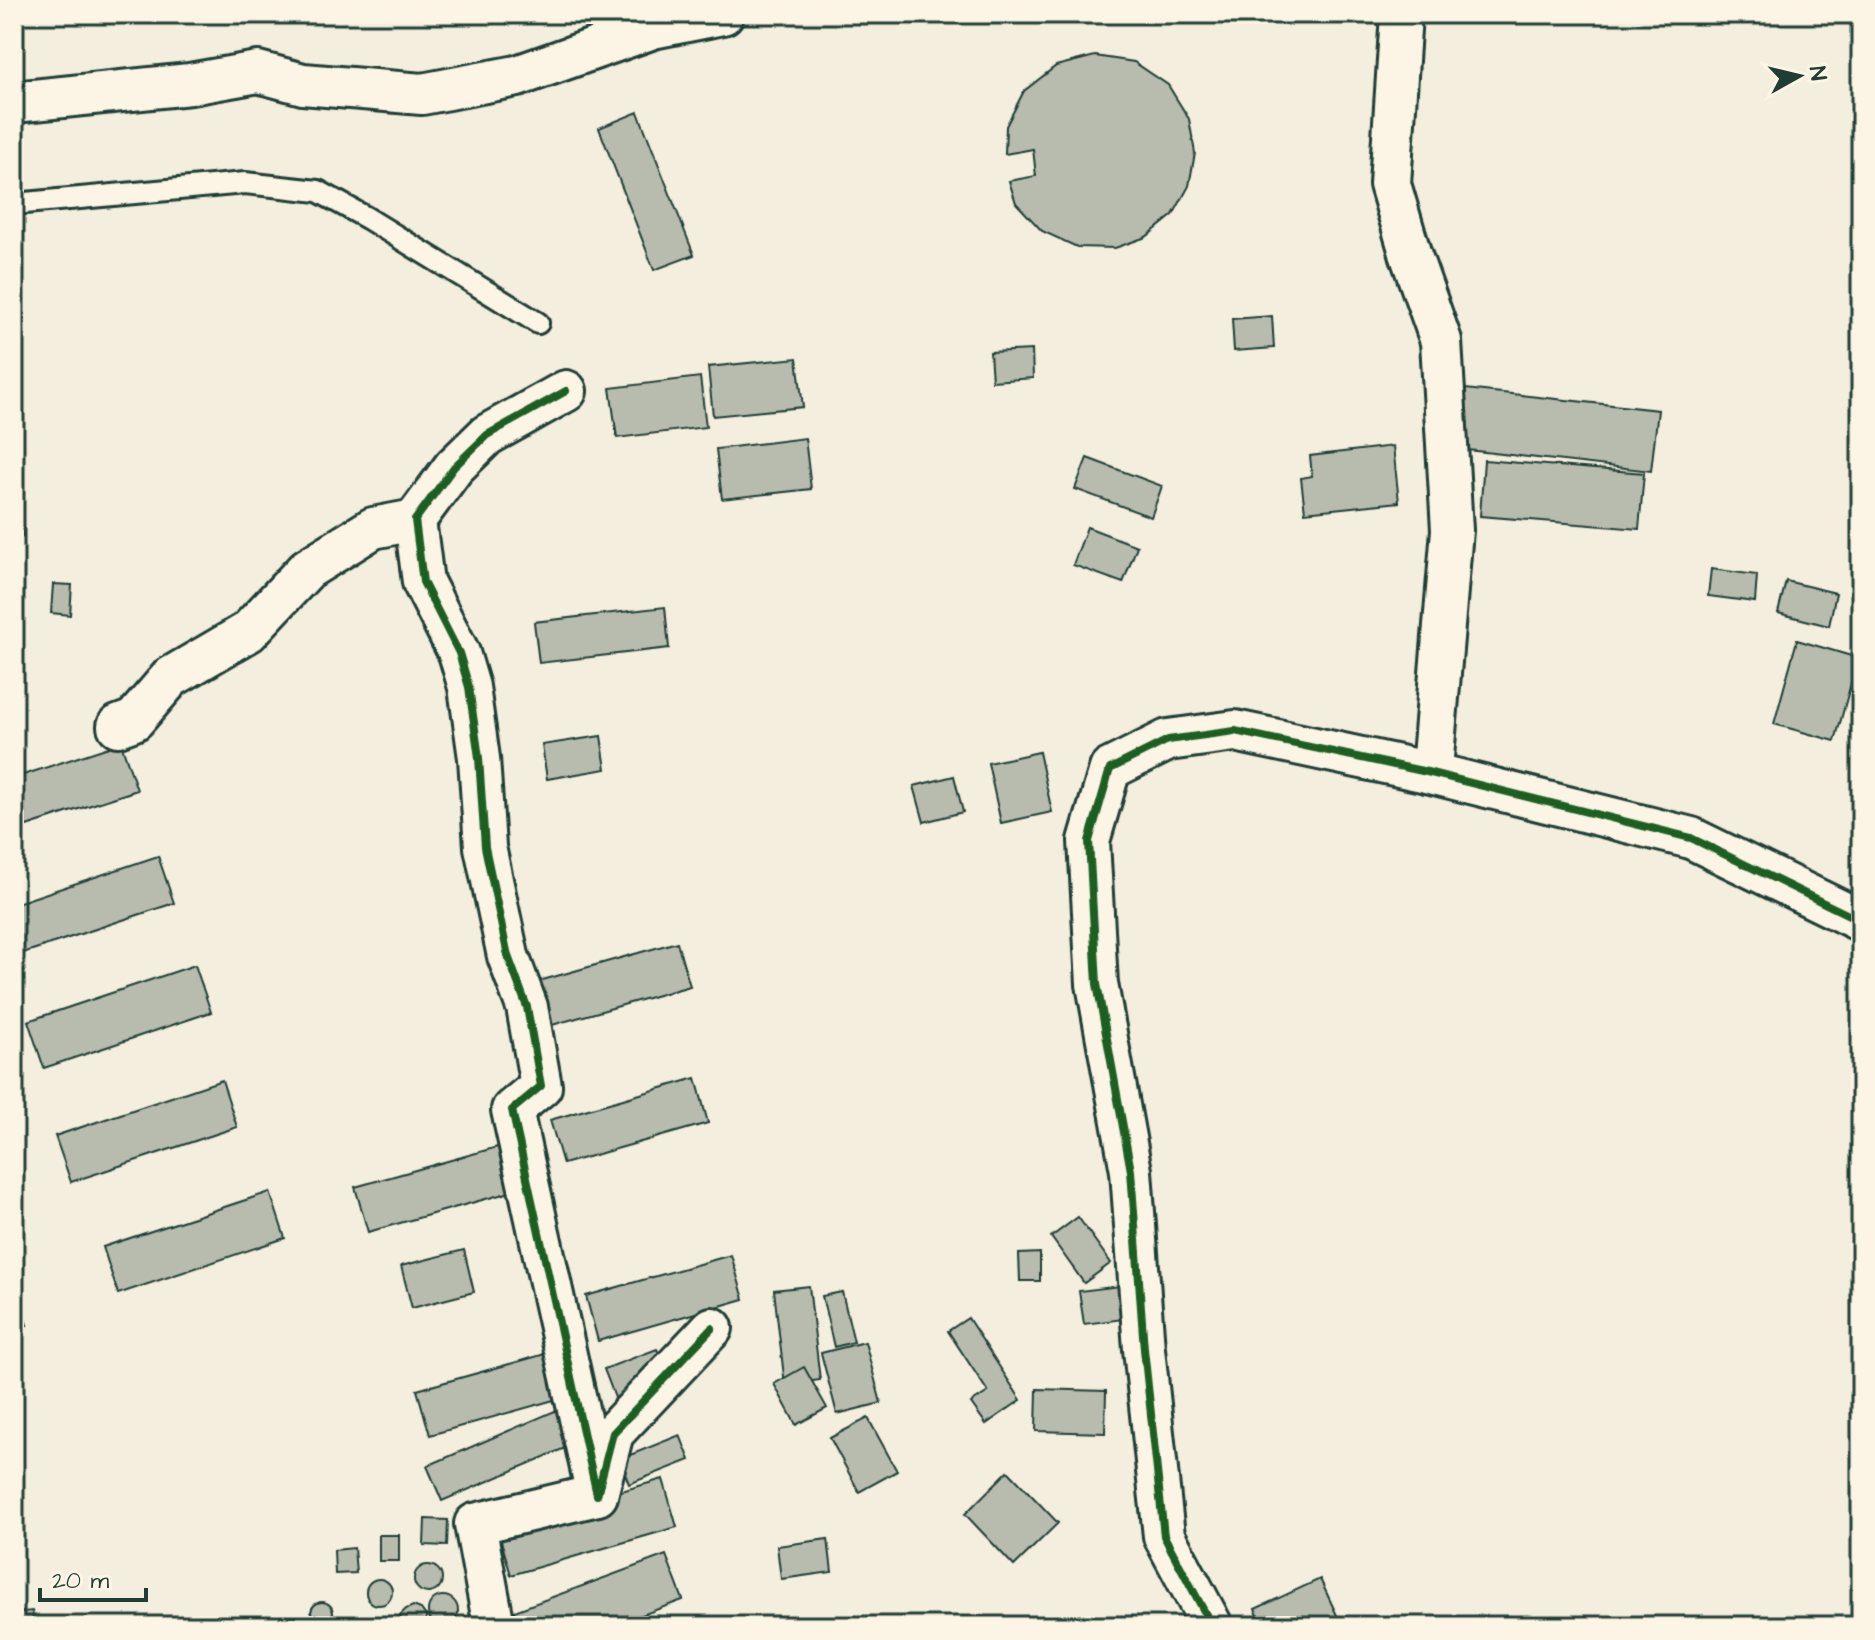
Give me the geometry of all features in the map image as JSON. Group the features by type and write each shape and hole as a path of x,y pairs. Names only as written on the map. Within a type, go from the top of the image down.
{"street":[{"path":"14,102 190,84 258,72 303,84 422,94 517,76 653,28 723,14"},
{"path":"1401,14 1390,184 1441,341 1452,530 1433,757 1427,772"},
{"path":"118,726 134,720 171,677 248,632 307,569 373,528 415,520 454,467 487,435 566,391"},
{"path":"415,520 423,582 459,653 469,687 479,758 485,847 508,956 527,1007 541,1086 512,1110 597,1495"},
{"path":"1212,1626 1164,1536 1144,1349 1131,1171 1097,984 1089,841 1110,769 1168,740 1235,731 1427,772 1691,838 1861,921"},
{"path":"597,1495 613,1433 712,1328"},
{"path":"494,1626 475,1524 597,1495"}],"lane":[{"path":"14,204 245,183 318,191 538,323"}],"building":[{"path":"1095,56 1134,62 1168,85 1189,119 1195,153 1189,186 1173,215 1146,237 1115,248 1077,247 1042,231 1016,203 1009,181 1036,176 1033,149 1005,154 1006,126 1024,91 1056,66"},
{"path":"638,112 694,255 654,270 599,128"},
{"path":"1272,316 1274,348 1234,351 1232,319"},
{"path":"1032,350 1033,378 992,381 990,352"},
{"path":"797,358 803,407 713,416 708,367"},
{"path":"700,377 706,427 617,438 610,388"},
{"path":"1465,389 1658,410 1651,471 1459,449"},
{"path":"805,438 811,489 722,499 716,449"},
{"path":"1393,446 1399,502 1305,512 1301,478 1312,476 1310,456"},
{"path":"1087,458 1162,486 1151,517 1075,489"},
{"path":"1484,460 1644,473 1639,529 1480,516"},
{"path":"14,468 23,537 14,538"},
{"path":"1087,527 1137,546 1123,583 1073,565"},
{"path":"1711,569 1757,575 1755,602 1708,596"},
{"path":"1786,581 1836,593 1829,626 1778,613"},
{"path":"53,584 72,585 70,615 51,613"},
{"path":"665,607 669,648 539,663 534,622"},
{"path":"1797,640 1858,658 1835,741 1774,724"},
{"path":"601,736 606,769 547,779 542,745"},
{"path":"121,743 137,790 14,830 14,778"},
{"path":"1039,752 1052,812 1001,823 988,763"},
{"path":"954,776 963,812 924,822 914,786"},
{"path":"158,856 174,903 14,956 14,904"},
{"path":"677,942 690,986 545,1027 532,983"},
{"path":"195,965 211,1012 44,1068 28,1021"},
{"path":"696,1078 708,1123 563,1164 550,1120"},
{"path":"222,1080 237,1127 71,1182 55,1136"},
{"path":"501,1146 514,1191 368,1232 355,1187"},
{"path":"270,1192 285,1238 118,1294 103,1247"},
{"path":"1078,1217 1111,1263 1084,1283 1051,1237"},
{"path":"464,1250 474,1292 412,1308 401,1266"},
{"path":"1040,1253 1040,1281 1020,1281 1019,1254"},
{"path":"731,1255 744,1299 598,1341 586,1296"},
{"path":"809,1286 820,1380 785,1385 774,1290"},
{"path":"1120,1286 1124,1319 1084,1324 1079,1291"},
{"path":"14,1287 27,1325 14,1329"},
{"path":"842,1292 854,1342 834,1347 822,1296"},
{"path":"968,1318 1021,1400 986,1424 971,1403 988,1392 948,1331"},
{"path":"865,1342 881,1403 837,1414 821,1353"},
{"path":"563,1349 575,1394 430,1435 417,1390"},
{"path":"657,1349 670,1382 617,1403 604,1369"},
{"path":"804,1367 827,1408 796,1425 774,1384"},
{"path":"1037,1389 1106,1391 1105,1433 1036,1431"},
{"path":"564,1407 579,1442 442,1501 427,1466"},
{"path":"868,1418 897,1471 859,1492 830,1438"},
{"path":"680,1435 690,1460 629,1484 620,1459"},
{"path":"1008,1471 1058,1523 1014,1566 965,1514"},
{"path":"663,1479 677,1527 511,1575 497,1527"},
{"path":"425,1519 448,1520 447,1546 424,1545"},
{"path":"379,1535 399,1535 399,1561 379,1561"},
{"path":"828,1539 832,1572 781,1579 777,1546"},
{"path":"354,1548 356,1573 335,1574 334,1550"},
{"path":"666,1555 683,1600 612,1626 514,1626 509,1613"},
{"path":"428,1565 438,1569 442,1579 438,1589 428,1593 418,1589 414,1579 418,1569"},
{"path":"379,1579 388,1583 392,1592 388,1601 379,1605 370,1601 366,1592 370,1583"},
{"path":"1320,1579 1342,1626 1263,1626 1255,1609"},
{"path":"443,1596 454,1600 458,1611 454,1622 443,1626 432,1622 428,1611 432,1600"},
{"path":"322,1602 330,1605 333,1613 330,1621 322,1624 314,1621 311,1613 314,1605"},
{"path":"413,1606 421,1609 426,1616 426,1624 402,1626 400,1615"},
{"path":"32,1611 34,1626 14,1626 14,1613"}],"cycle path":[{"path":"566,391 487,435 454,467 415,520 423,582 459,653 469,687 479,758 485,847 508,956 527,1007 541,1086 512,1110 597,1495 613,1433 712,1328"},
{"path":"1212,1626 1164,1536 1144,1349 1131,1171 1097,984 1089,841 1110,769 1168,740 1235,731 1427,772 1691,838 1861,921"}]}
